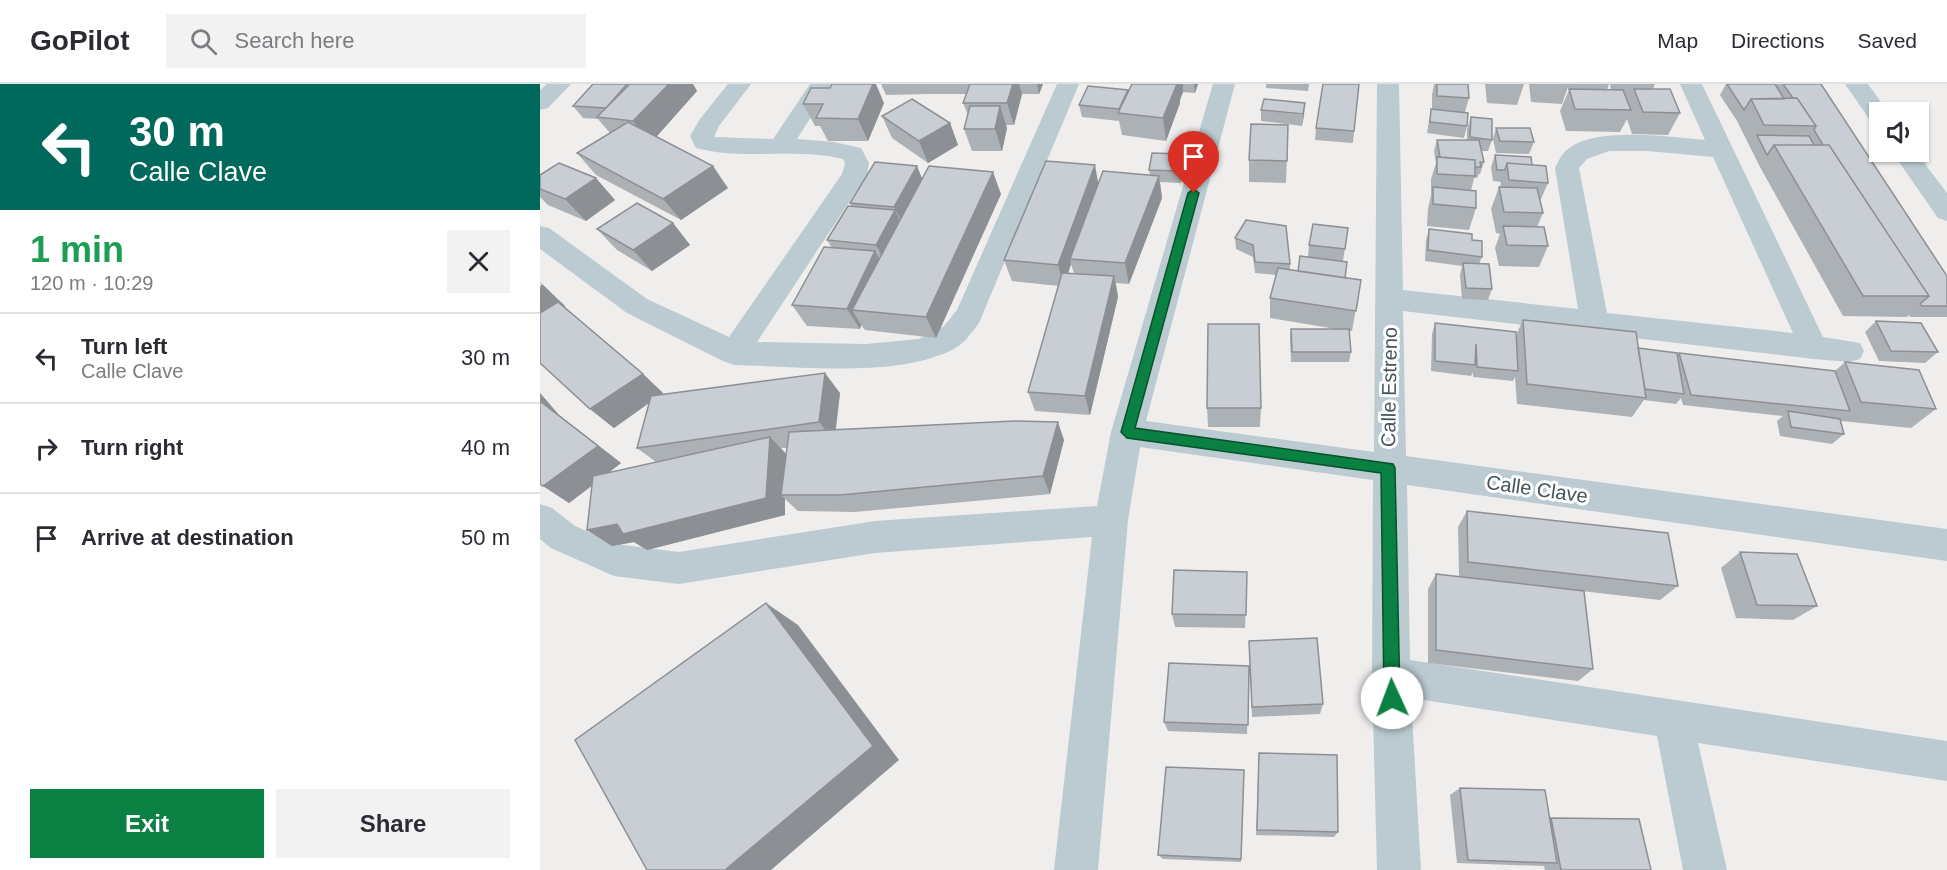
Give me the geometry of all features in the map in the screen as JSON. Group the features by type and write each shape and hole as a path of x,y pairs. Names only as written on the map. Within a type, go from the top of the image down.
{"street":[{"path":"540,103 560,84"},
{"path":"734,353 854,176 857,163 852,154 837,149 781,145 720,146 705,143 702,136 708,124 741,84"},
{"path":"781,145 821,84"},
{"path":"540,236 637,306 734,353 866,356 920,350 940,343 954,334 969,315 1068,84"},
{"path":"1076,870 1111,520 1127,432 1224,84"},
{"name":"Calle Estreno","path":"1388,84 1390,299 1388,468 1391,676 1399,870"},
{"path":"1690,84 1723,150 1814,348"},
{"path":"1856,84 1869,102"},
{"path":"1595,323 1567,168 1576,154 1595,146 1621,142 1723,150"},
{"path":"1911,162 1947,212"},
{"path":"1390,299 1849,351"},
{"name":"Calle Clave","path":"1127,432 1947,545"},
{"path":"540,519 563,537 614,560 679,568 875,537 1111,520"},
{"path":"1391,676 1947,761"},
{"path":"1673,720 1705,870"}],"building":[{"path":"593,84 627,84 606,108 573,106"},
{"path":"630,84 669,84 633,121 597,117"},
{"path":"832,84 873,84 858,119 816,118 823,104 803,104 811,88 830,88"},
{"path":"970,84 1013,84 1007,103 963,103"},
{"path":"1132,84 1177,84 1163,118 1118,113"},
{"path":"1323,84 1359,84 1354,131 1316,128"},
{"path":"1437,84 1468,84 1469,98 1437,96"},
{"path":"1727,84 1775,84 1784,99 1751,99 1744,110"},
{"path":"1783,84 1821,84 1869,157 1869,162 1872,162 1947,276 1947,306 1922,306 1920,304 1929,296 1829,145 1823,145 1814,130 1816,126 1797,98 1793,98"},
{"path":"1088,86 1128,90 1119,109 1079,105"},
{"path":"1569,89 1623,90 1631,110 1575,109"},
{"path":"1634,89 1670,89 1680,113 1643,112"},
{"path":"1797,98 1816,126 1764,125 1751,99"},
{"path":"912,99 950,123 919,141 882,116"},
{"path":"1264,99 1305,103 1303,114 1261,110"},
{"path":"970,106 1000,106 995,129 964,129"},
{"path":"1431,109 1468,113 1467,126 1430,122"},
{"path":"1471,117 1492,119 1492,140 1470,137"},
{"path":"628,122 713,166 663,199 577,153"},
{"path":"1251,124 1288,125 1287,161 1249,160"},
{"path":"1496,128 1530,128 1534,142 1500,141"},
{"path":"1757,135 1809,136 1814,145 1774,145 1767,155"},
{"path":"1437,140 1479,140 1484,162 1480,162 1481,167 1475,167 1475,160 1440,157"},
{"path":"1774,145 1829,145 1929,296 1863,296"},
{"path":"1152,153 1183,154 1180,171 1149,170"},
{"path":"1495,155 1531,157 1532,165 1507,163 1505,170 1497,170"},
{"path":"1437,157 1475,160 1475,176 1437,174"},
{"path":"1046,161 1095,165 1058,265 1004,260"},
{"path":"875,162 917,166 894,207 850,203"},
{"path":"559,163 596,178 565,199 540,189 540,175"},
{"path":"1507,163 1546,166 1548,183 1509,180"},
{"path":"929,166 993,172 926,317 852,310"},
{"path":"1103,171 1159,176 1125,263 1070,259"},
{"path":"1433,187 1476,191 1476,208 1433,204"},
{"path":"1499,187 1537,188 1543,213 1504,212"},
{"path":"637,203 673,223 633,250 597,229"},
{"path":"848,206 895,210 876,245 827,240"},
{"path":"1246,220 1286,226 1290,264 1255,262 1253,245 1235,238"},
{"path":"1313,224 1348,228 1345,249 1309,245"},
{"path":"1503,226 1544,227 1548,246 1507,245"},
{"path":"1429,229 1472,234 1472,240 1482,241 1482,257 1428,250"},
{"path":"824,247 875,251 847,309 792,305"},
{"path":"1300,256 1347,262 1345,278 1298,271"},
{"path":"1463,263 1489,264 1492,289 1466,288"},
{"path":"1278,268 1361,280 1356,311 1270,298"},
{"path":"1062,273 1114,276 1085,396 1028,392"},
{"path":"558,302 643,374 590,409 540,363 540,313"},
{"path":"1523,320 1636,332 1646,398 1527,384"},
{"path":"1876,321 1921,323 1938,352 1891,351"},
{"path":"1435,323 1516,332 1518,371 1477,367 1476,344 1475,365 1435,361"},
{"path":"1208,324 1259,324 1261,408 1207,408"},
{"path":"1291,329 1349,329 1351,352 1292,352"},
{"path":"1638,348 1677,353 1684,394 1645,389"},
{"path":"1679,353 1835,371 1850,411 1691,395"},
{"path":"1845,362 1919,370 1936,409 1861,402"},
{"path":"825,373 819,422 637,448 651,396"},
{"path":"540,401 598,446 543,486 540,484"},
{"path":"1788,411 1840,419 1844,434 1791,427"},
{"path":"1014,421 1058,422 1043,476 840,495 781,495 789,432"},
{"path":"770,437 766,498 623,534 617,524 587,530 593,476"},
{"path":"1467,511 1668,533 1678,586 1468,562"},
{"path":"1740,552 1797,554 1817,606 1757,605"},
{"path":"1174,570 1247,572 1246,615 1172,614"},
{"path":"1436,574 1584,591 1593,669 1436,650"},
{"path":"766,603 873,746 725,870 647,870 575,740"},
{"path":"1317,638 1323,704 1252,707 1249,641"},
{"path":"1169,663 1249,666 1248,725 1164,722"},
{"path":"1259,753 1337,755 1338,832 1257,830"},
{"path":"1166,767 1244,770 1241,859 1158,855"},
{"path":"1460,788 1545,790 1557,863 1468,860"},
{"path":"1551,818 1639,819 1651,870 1561,870"}],"route":[{"path":"1194,193 1127,432 1388,468 1392,698"}]}
